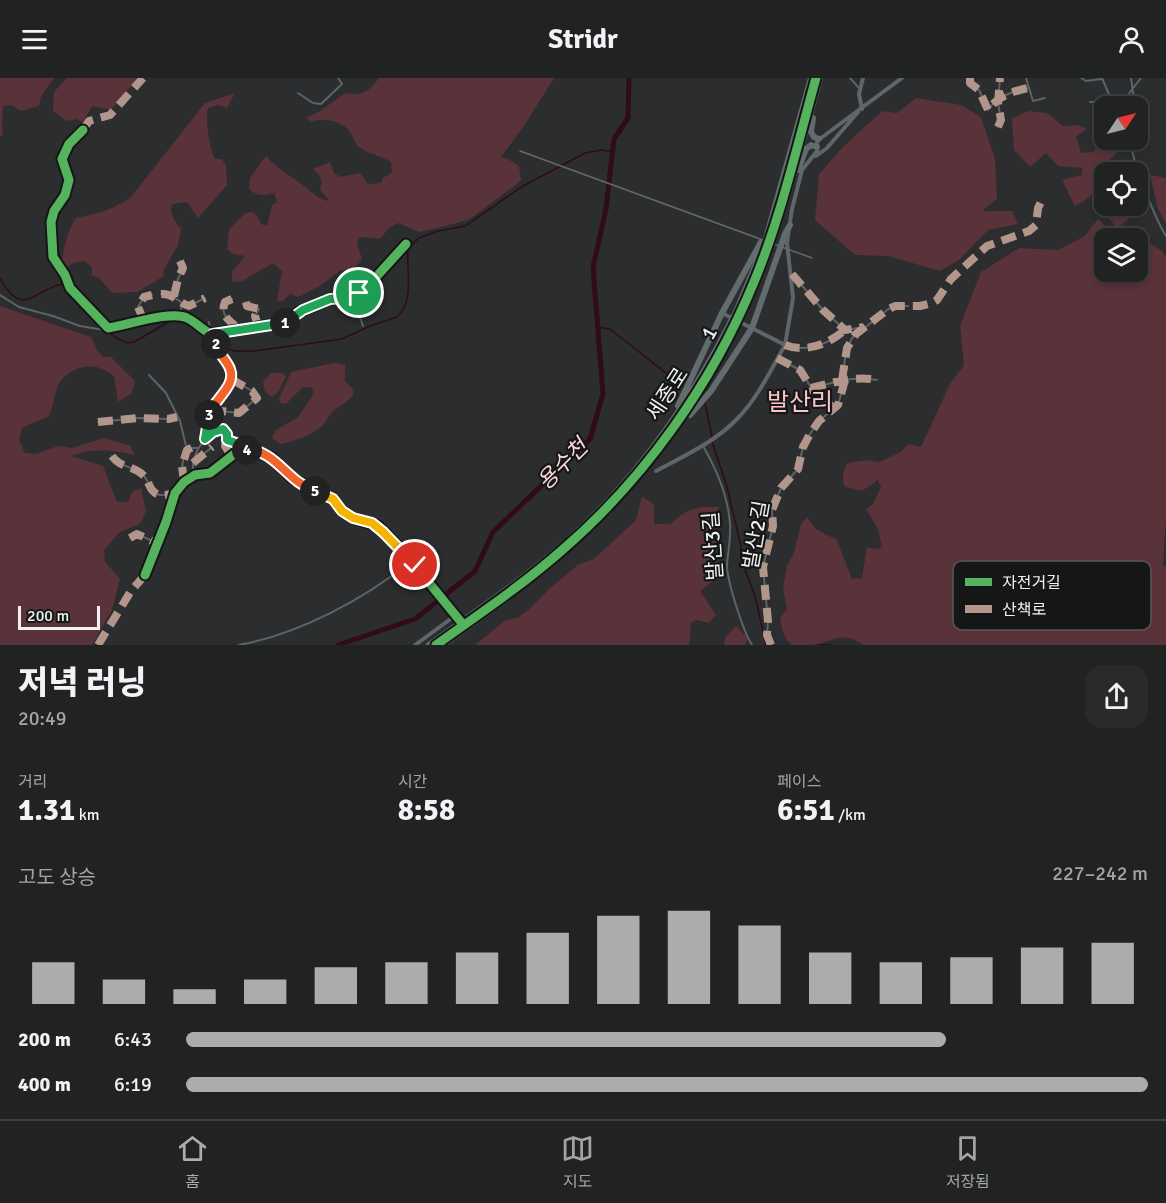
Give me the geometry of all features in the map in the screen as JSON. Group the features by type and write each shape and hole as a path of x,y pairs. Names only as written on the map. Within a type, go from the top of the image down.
{"highway":[{"name":"세종로","path":"429,645 523,578 569,539 622,485 660,438 730,323 750,282 769,227 812,78"},
{"name":"세종로","path":"442,645 534,578 576,542 626,491 694,406 756,287 772,244 820,78"},
{"path":"820,78 810,128 812,135 821,139"},
{"path":"787,195 807,147 811,145 819,148"},
{"path":"694,406 711,391 752,328 790,225"},
{"path":"695,379 722,313 769,227"},
{"path":"447,645 472,624"}],"street":[{"path":"298,93 313,103 321,104 342,84 338,78"},
{"path":"850,78 860,89"},
{"path":"819,148 828,146 861,110 859,94 863,78"},
{"path":"656,471 703,446 744,411 785,345 793,298 788,243 798,180 806,164 819,148 821,139 902,78"},
{"path":"970,78 970,83 979,90 988,110 995,100 1028,88"},
{"path":"998,127 1001,120 998,99 1000,78"},
{"path":"1026,78 1033,101 1045,98"},
{"path":"1081,78 1086,81 1102,78 1108,96"},
{"path":"1131,78 1133,96"},
{"path":"1128,96 1141,78"},
{"path":"1090,102 1094,102"},
{"path":"83,130 69,144 62,159 69,180 65,195 56,206 51,222 53,257 65,275 70,288 108,328 158,317 181,316 190,319 212,334 287,322 303,310 330,299 353,296 366,288 406,244"},
{"path":"821,139 827,140 828,146"},
{"path":"1132,150 1166,236"},
{"path":"174,296 183,268 180,261"},
{"path":"792,274 844,330"},
{"path":"161,294 174,296 181,303 192,305 206,298"},
{"path":"0,295 9,303 19,307 80,326 104,330"},
{"path":"144,321 138,307 144,297 153,295"},
{"path":"353,296 363,327"},
{"path":"232,299 225,302 223,309 229,322 239,330"},
{"path":"246,302 247,306 259,309 255,316 258,326"},
{"path":"181,303 181,316"},
{"name":"발산2길","path":"771,645 768,639 763,567 773,526 772,510 781,488 798,469 803,447 810,434 819,421 835,409 842,398 848,344 866,325 887,310 895,306 908,306"},
{"path":"722,313 785,345"},
{"path":"205,439 212,407 231,379 230,369 217,349 209,322"},
{"name":"발산2길","path":"785,345 804,348 832,340 844,330 866,325"},
{"path":"777,358 800,370 811,388 835,409"},
{"path":"148,375 166,393 177,417 187,450 182,466 184,482"},
{"path":"212,407 220,411 239,413 257,398 252,391 231,379"},
{"path":"811,388 844,380 877,380"},
{"path":"98,422 177,417"},
{"path":"194,476 193,463 199,449 213,432 223,429 227,434 225,446 231,456"},
{"path":"227,440 236,443 243,450"},
{"name":"발산3길","path":"703,446 720,478 730,521 727,566 729,581 752,645"},
{"path":"193,463 212,447"},
{"path":"187,450 189,448 199,449"},
{"path":"145,575 175,493 184,482 194,476 210,473 231,456 243,450 258,451 271,457 292,478 333,499 348,515 378,526 415,565 461,622"},
{"path":"112,456 118,463 143,475 152,492 160,496 175,493"},
{"path":"130,538 137,534 158,544"},
{"path":"239,645 285,632 340,609 389,579 411,561"},
{"path":"415,645 456,615"}],"shaded area":[{"path":"0,78 54,78 41,96 39,106 21,111 11,105 3,106 3,136 0,136"},
{"path":"67,78 138,78 111,110 92,106 83,122 76,119 66,121 53,111 54,92"},
{"path":"379,78 554,78 524,126 501,157 519,166 521,180 471,218 420,232 398,223 389,228 380,239 359,237 357,243 362,259 356,267 341,270 321,285 299,297 290,294 283,301 277,301 282,271 273,263 242,281 232,282 232,272 245,256 233,254 227,249 229,229 245,213 253,212 261,224 267,226 272,205 277,202 274,193 261,195 249,189 250,178 266,156 315,195 328,201 320,190 321,178 313,169 330,162 334,173 340,177 360,173 368,184 381,183 383,178 392,172 391,162 360,148 347,128 326,120 310,122 307,117 319,112 345,93 365,92"},
{"path":"235,93 227,108 218,105 208,108 207,113 211,147 215,159 222,159 226,166 227,185 198,218 187,202 173,204 172,214 181,229 178,245 163,271 164,276 137,292 112,293 99,278 92,275 92,267 85,261 73,263 66,268 62,265 66,241 76,218 98,213 131,197 205,103"},
{"path":"916,98 961,105 981,117 995,159 997,199 982,211 1012,211 1018,224 988,230 959,260 940,271 888,256 855,255 815,220 819,174 844,146 882,111 897,113"},
{"path":"1029,111 1047,113 1063,126 1077,125 1087,129 1076,136 1081,153 1094,152 1095,150 1119,150 1108,162 1094,162 1094,192 1075,206 1062,180 1082,175 1082,168 1058,166 1046,153 1030,167 1014,150 1012,118"},
{"path":"1150,175 1166,178 1166,224 1158,209"},
{"path":"1107,216 1126,216 1129,219 1117,228"},
{"path":"1098,219 1107,228 1094,228 1094,282 1148,282 1148,242 1162,251 1166,257 1166,517 1163,566 1166,566 1166,645 863,645 856,640 843,637 819,644 792,645 785,636 780,618 787,609 783,588 787,566 794,553 801,524 807,517 817,530 837,540 852,579 862,578 867,547 875,549 882,547 878,529 866,509 873,504 881,487 878,480 862,491 845,487 843,478 847,463 867,460 879,462 901,452 908,444 921,447 950,384 964,365 960,326 981,272 1019,248 1058,250 1085,236"},
{"path":"0,306 91,337 103,357 111,357 135,381 132,393 118,402 114,376 96,367 78,368 59,383 49,416 22,428 19,440 25,453 36,454 58,446 72,448 104,438 131,446 134,455 102,451 71,456 103,466 117,502 128,502 132,492 141,488 146,511 140,524 120,532 104,550 105,562 120,579 112,610 92,645 0,645"},
{"path":"334,363 345,365 345,381 352,388 354,393 352,396 332,412 324,424 309,435 281,444 272,438 276,430 298,417 314,393 311,387 303,387 287,403 281,404 279,399 291,372"},
{"path":"271,373 283,373 286,376 278,392 272,397 265,392 263,382"},
{"path":"642,496 654,505 654,524 670,524 681,515 697,508 719,507 714,522 717,538 711,553 722,568 712,582 700,591 716,615 709,623 696,620 691,623 689,645 475,645 506,620 517,618 528,610 578,565 594,559 636,520"},
{"path":"736,626 748,638 745,645 724,645 725,637"}],"waterway":[{"name":"용수천","path":"338,645 415,619 475,571 493,532 590,439 603,394 593,267 606,209 614,139 628,118 629,78"},
{"path":"0,278 8,291 22,300 63,284 70,296 101,326 116,338 128,343 134,342 172,320 184,319 192,323 215,345 235,351 254,351 342,339 397,317 403,310 409,285 408,248 419,238 438,231 465,226 523,186 585,153 602,150 613,152"},
{"path":"597,327 610,329 685,388"},
{"path":"705,403 712,437"},
{"path":"712,441 727,487 741,546 741,559 755,596 766,645"},
{"path":"818,645 832,645"}],"railway":[{"path":"520,151 812,258"}],"marked path":[{"path":"83,130 89,121 110,115 143,78"},
{"path":"970,78 970,83 979,90 988,110 1005,95 1028,88"},
{"path":"998,127 1001,120 998,103 1000,78"},
{"path":"842,380 847,348 856,334 895,306 920,306 937,300 951,279 987,246 1029,231 1036,225 1038,208 1042,200"},
{"path":"174,296 183,268 180,261"},
{"path":"792,274 823,310 845,330 863,327"},
{"path":"161,294 169,295 189,306 205,298"},
{"path":"144,321 138,307 144,297 152,295"},
{"path":"232,299 225,302 224,311 227,318 239,330"},
{"path":"246,302 247,306 259,309 255,316 258,326"},
{"path":"785,345 801,348 817,346 845,330"},
{"path":"777,358 800,370 814,392 835,409"},
{"path":"212,407 221,411 239,413 257,398 252,391 231,379"},
{"path":"811,388 852,379 877,380"},
{"path":"771,645 767,635 768,621 763,567 773,526 772,510 781,488 798,469 803,447 810,434 819,421 838,405 845,380"},
{"path":"98,422 177,417"},
{"path":"205,439 213,432 223,429 227,434 227,440"},
{"path":"231,456 225,446 227,440 236,443 243,450"},
{"path":"184,482 182,466 187,450 193,447 199,449"},
{"path":"193,463 212,447"},
{"path":"112,456 119,463 143,475 157,494 175,493"},
{"path":"130,538 137,534 158,544"},
{"path":"98,645 131,591 145,575"}],"cycle path":[{"name":"1","path":"436,645 530,577 591,524 620,494 673,428 718,357 754,282 788,181 816,78"},
{"path":"83,130 69,144 62,159 69,180 65,195 54,211 51,222 53,257 65,275 70,288 108,328 171,316 187,318 211,334 284,323 299,312 330,299 353,296 366,288 406,244"},
{"path":"145,575 175,493 184,482 195,475 210,473 237,452 251,450 271,457 292,478 333,499 342,511 353,518 378,526 408,557 461,622"}],"district":[{"name":"발산리","path":"800,402"}],"route":[{"path":"359,293 346,298 330,299 303,310 284,323 213,334 217,349 232,372 225,391 210,410 205,439 213,432 223,429 227,434 227,440 236,443 243,450 258,451 271,457 292,478 333,499 348,515 378,526 415,565"}]}
